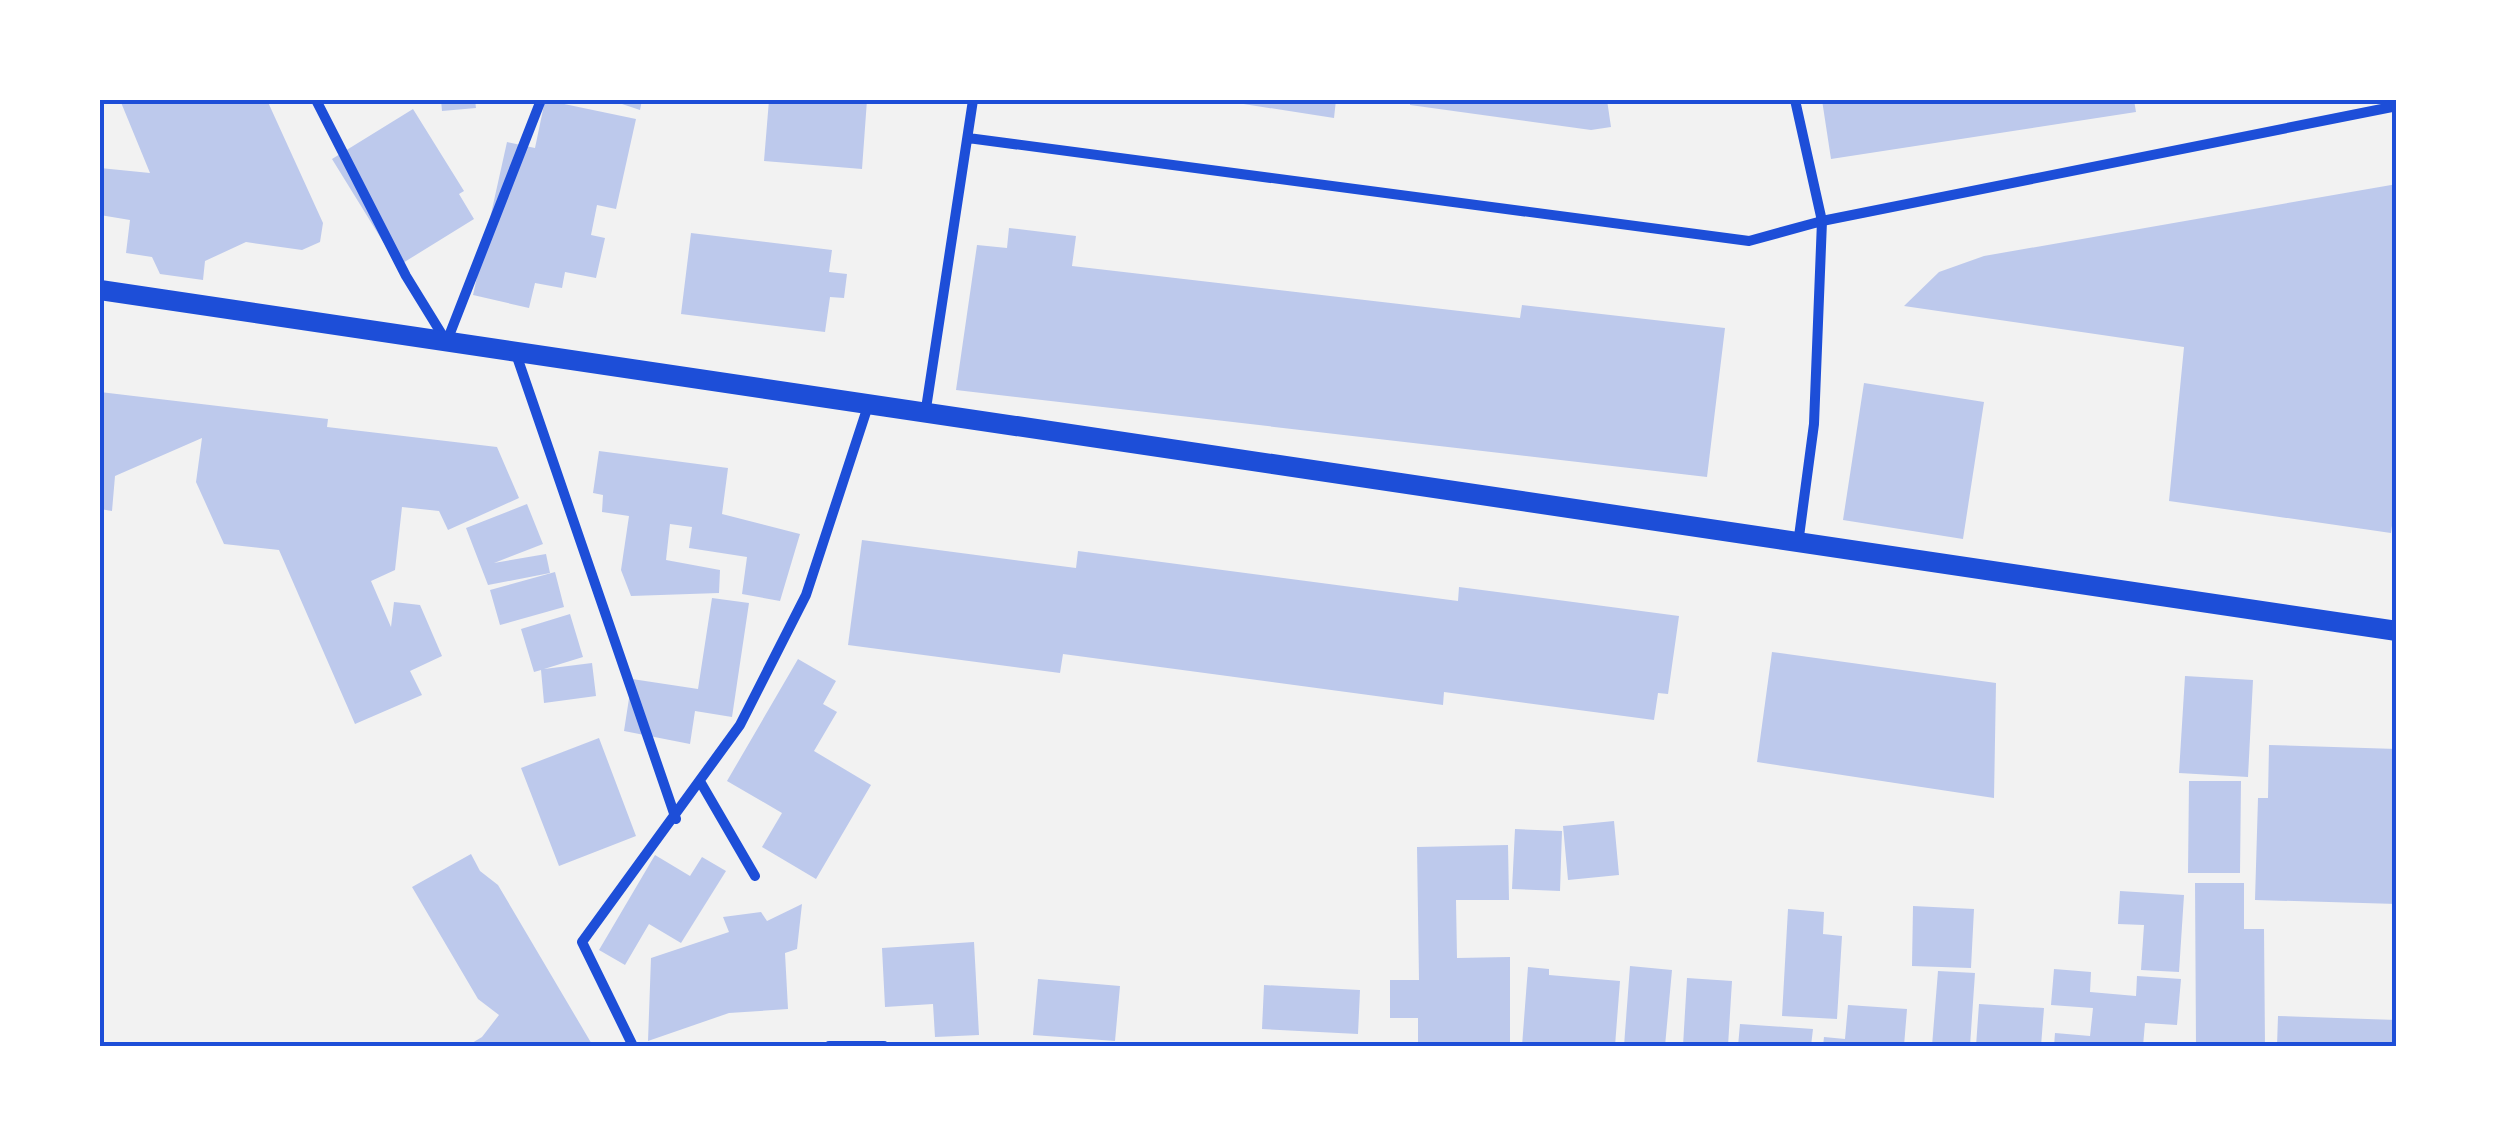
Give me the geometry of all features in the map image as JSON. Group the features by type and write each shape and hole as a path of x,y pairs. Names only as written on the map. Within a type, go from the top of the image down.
{"main road":[{"path":"100,290 515,350 925,416 2397,631"}],"street":[{"path":"316,100 406,276 446,341"},
{"path":"446,341 541,100"},
{"path":"925,416 972,100"},
{"path":"1795,100 1822,222 1814,424 1798,545"},
{"path":"968,138 1749,241 1822,222 2397,106"},
{"path":"515,350 676,819"},
{"path":"633,1046 582,942 676,819 740,725 806,595 868,406"},
{"path":"700,783 755,876"},
{"path":"829,1046 884,1046"}],"building":[{"path":"120,100 267,100 323,223 320,242 302,250 246,242 205,261 203,280 160,274 152,257 126,253 130,220 100,215 100,168 150,173"},
{"path":"441,100 475,100 476,108 442,111"},
{"path":"545,100 636,119 616,209 597,205 591,235 605,238 596,278 565,272 562,288 535,283 529,308 473,295 507,142 535,148"},
{"path":"610,100 642,100 640,110"},
{"path":"769,100 867,100 862,169 764,161"},
{"path":"1218,100 1336,100 1334,118"},
{"path":"1410,100 1607,100 1611,127 1591,130 1410,105"},
{"path":"1822,100 2134,100 2136,112 1831,159"},
{"path":"413,109 464,191 459,194 474,219 398,266 332,159"},
{"path":"2397,184 2397,488 2391,533 2169,501 2184,347 1904,306 1939,272 1984,256"},
{"path":"1009,228 1076,236 1072,266 1520,318 1522,305 1725,328 1707,477 956,390 977,245 1007,248"},
{"path":"691,233 832,250 829,272 847,274 844,298 830,297 825,332 681,314"},
{"path":"1864,383 1984,402 1963,539 1843,520"},
{"path":"100,392 328,419 327,427 497,447 519,498 448,530 439,511 402,507 395,570 371,581 391,627 394,602 420,605 442,656 410,671 422,695 355,724 279,550 224,544 196,482 202,438 115,476 112,511 100,509"},
{"path":"599,451 728,468 722,514 800,534 780,601 742,594 747,557 689,548 692,527 670,524 666,560 720,570 719,593 631,596 621,570 629,516 602,512 603,495 593,493"},
{"path":"527,504 543,544 494,563 546,554 550,573 488,585 466,528"},
{"path":"862,540 1076,568 1078,551 1458,601 1459,587 1679,616 1668,694 1658,693 1654,720 1444,692 1443,705 1063,654 1060,673 848,645"},
{"path":"555,572 564,607 500,625 490,590"},
{"path":"712,598 749,603 732,717 695,711 690,744 624,731 632,679 698,689"},
{"path":"570,614 583,657 544,669 592,663 596,696 544,703 541,670 534,672 521,629"},
{"path":"1772,652 1996,683 1994,798 1757,762"},
{"path":"798,659 836,681 823,704 837,712 814,751 871,785 816,879 762,847 782,813 727,781"},
{"path":"2185,676 2253,680 2248,777 2179,773"},
{"path":"599,738 636,836 559,866 521,768"},
{"path":"2269,745 2397,749 2397,904 2255,900 2258,798 2268,798"},
{"path":"2189,781 2241,781 2240,873 2188,873"},
{"path":"1614,821 1619,875 1568,880 1563,826"},
{"path":"1515,829 1562,831 1560,891 1512,889"},
{"path":"1508,845 1509,900 1456,900 1457,958 1510,957 1510,1046 1418,1046 1418,1018 1390,1018 1390,980 1419,980 1417,847"},
{"path":"471,854 480,871 498,885 593,1046 467,1046 482,1037 499,1015 478,999 412,887"},
{"path":"655,855 690,876 702,857 726,871 681,943 649,924 625,965 599,950"},
{"path":"2195,883 2244,883 2244,929 2264,929 2265,1046 2196,1046"},
{"path":"2120,891 2184,895 2179,972 2141,970 2144,925 2118,924"},
{"path":"802,904 797,949 785,953 788,1009 729,1013 648,1041 651,958 729,932 723,917 761,912 767,921"},
{"path":"1913,906 1974,909 1971,968 1912,966"},
{"path":"1788,909 1824,912 1823,934 1842,936 1837,1019 1782,1016"},
{"path":"974,942 979,1035 935,1037 933,1004 885,1007 882,948"},
{"path":"1630,966 1672,970 1665,1046 1624,1046"},
{"path":"1528,967 1549,969 1549,975 1620,981 1615,1046 1522,1046"},
{"path":"2054,969 2091,972 2090,992 2136,996 2137,976 2181,979 2177,1025 2145,1023 2143,1046 2054,1046 2055,1033 2090,1036 2093,1008 2051,1005"},
{"path":"1938,971 1975,973 1970,1046 1932,1046"},
{"path":"1687,978 1732,981 1728,1046 1683,1046"},
{"path":"1038,979 1120,986 1115,1041 1033,1035"},
{"path":"1264,985 1360,990 1358,1034 1262,1029"},
{"path":"1979,1004 2044,1008 2041,1046 1976,1046"},
{"path":"1848,1005 1907,1009 1904,1046 1823,1046 1824,1037 1845,1039"},
{"path":"2278,1016 2397,1020 2397,1046 2277,1046"},
{"path":"1740,1024 1813,1029 1811,1046 1738,1046"}]}
